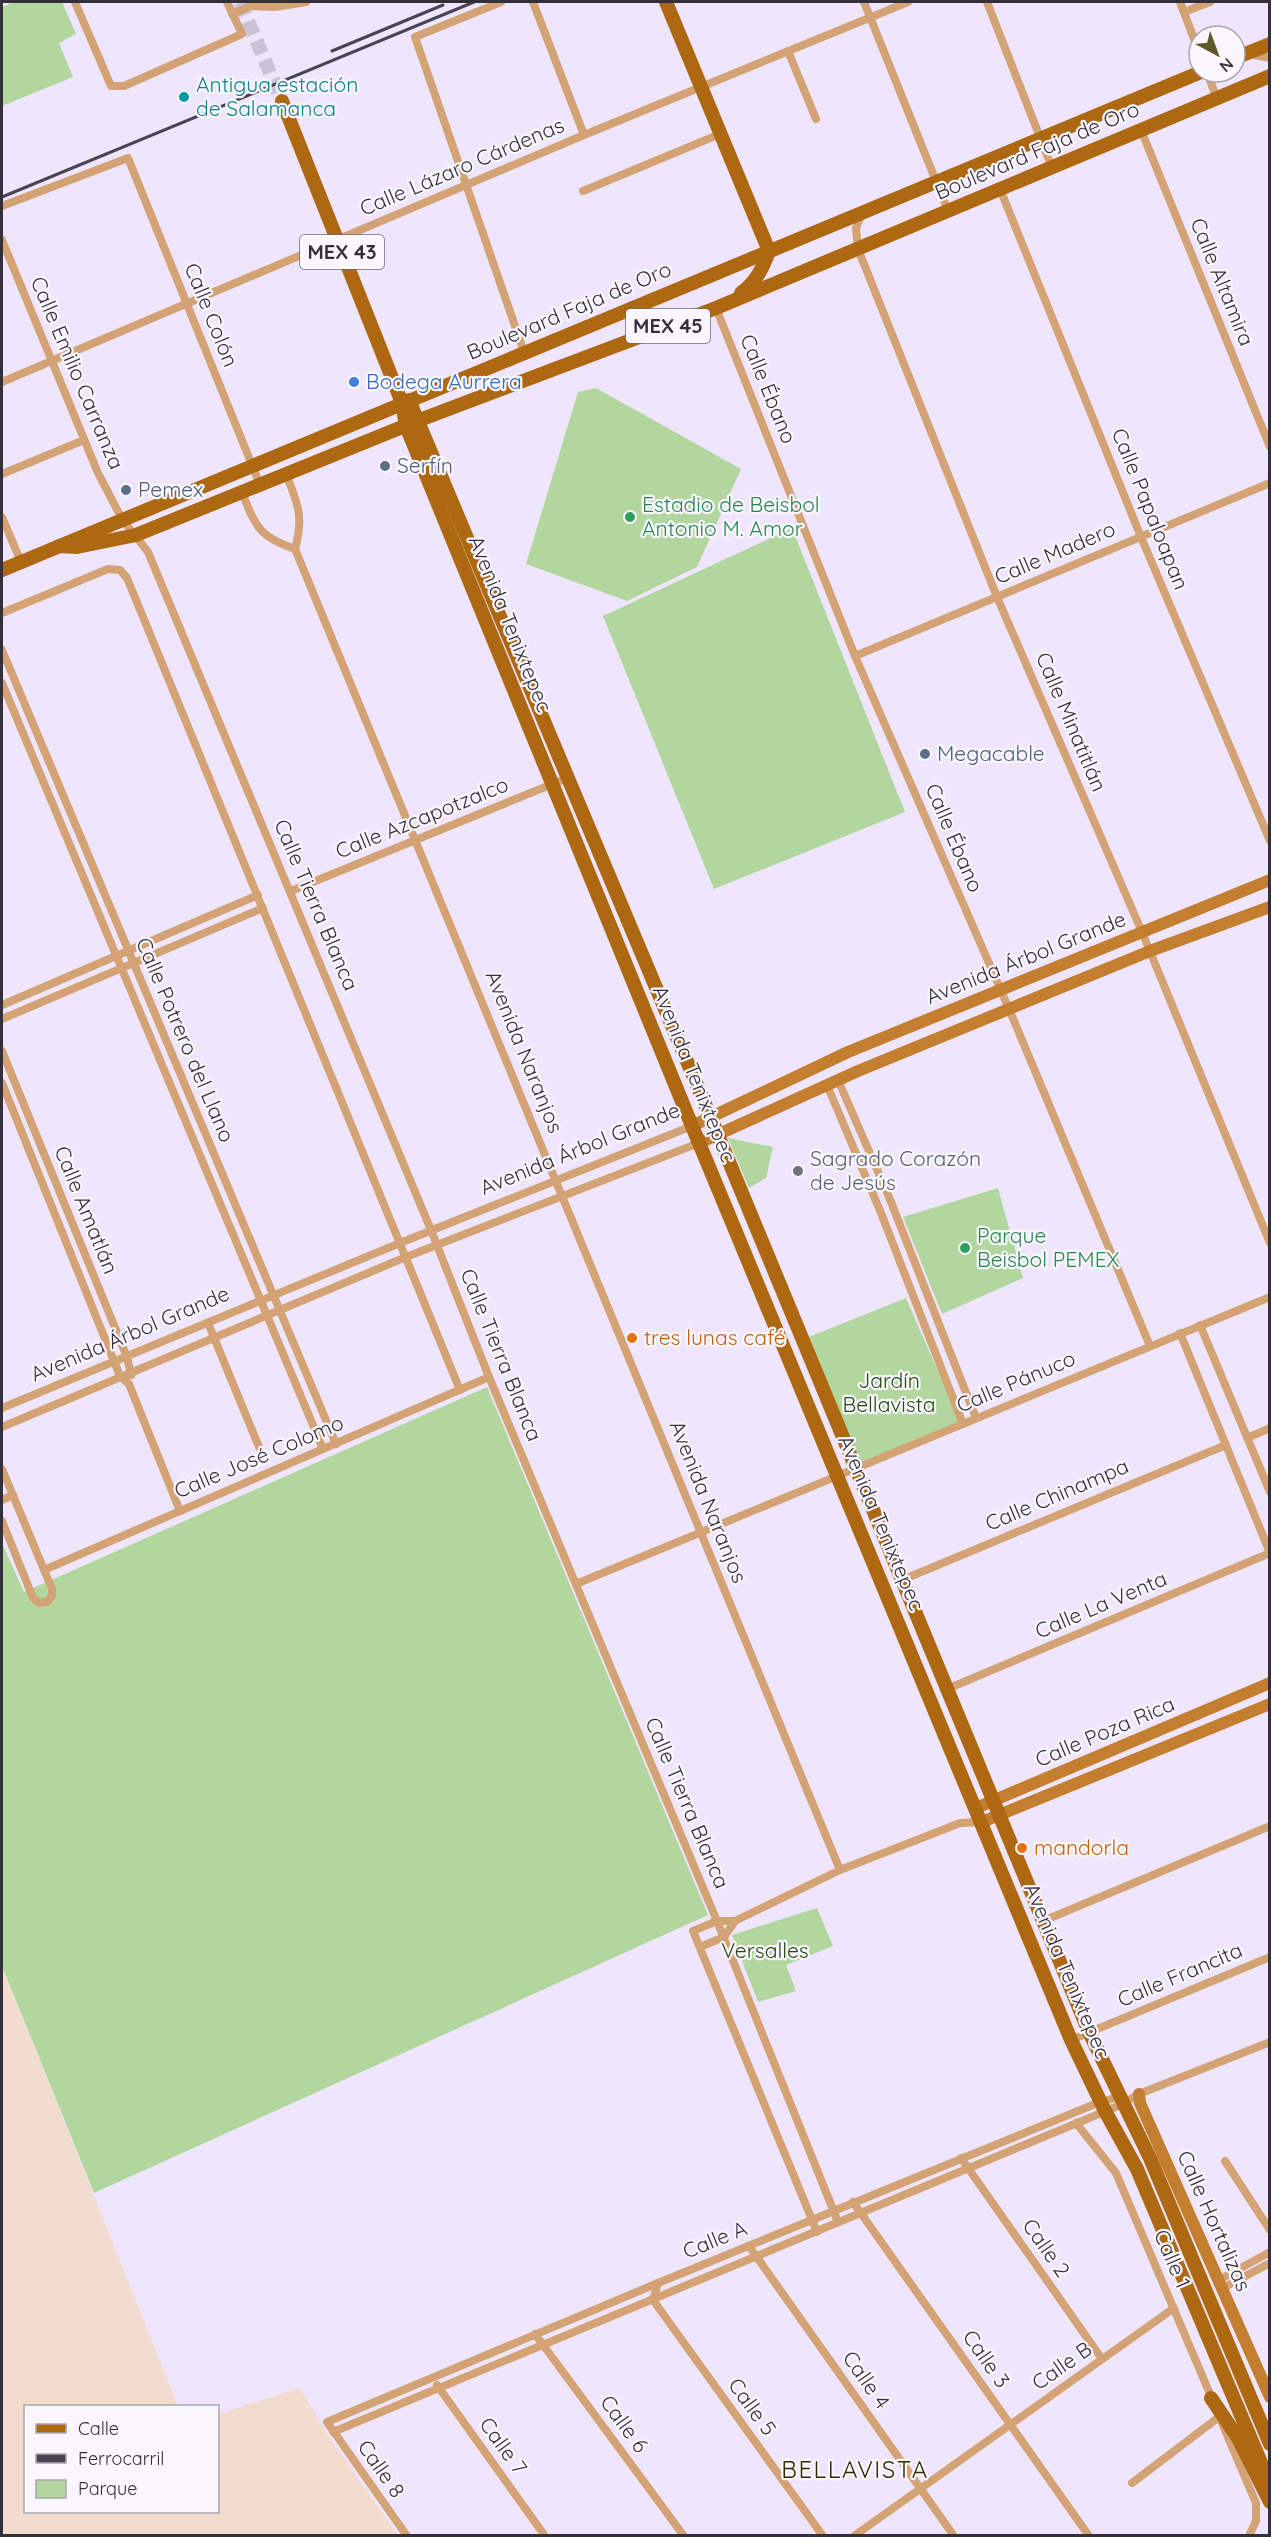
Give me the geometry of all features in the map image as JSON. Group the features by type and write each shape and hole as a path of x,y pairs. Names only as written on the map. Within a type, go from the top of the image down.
{"main road":[{"path":"666,2 769,251 762,270 750,286 716,308"},
{"path":"1247,53 1269,44"},
{"name":"Boulevard Faja de Oro","path":"59,546 77,547 136,535 412,423 716,308 1269,76"},
{"name":"Boulevard Faja de Oro","path":"59,546 1187,78"},
{"name":"MEX 43","path":"282,101 405,402"},
{"name":"Avenida Tenixtepec","path":"405,402 490,612 553,784 624,959 1071,2040 1102,2107 1137,2169 1269,2484"},
{"name":"MEX 45","path":"2,570 59,546"},
{"name":"Avenida Tenixtepec","path":"490,612 567,778 641,951 1089,2032 1129,2098 1150,2158 1269,2444"},
{"path":"624,959 641,951"},
{"path":"1211,2398 1238,2438 1269,2502"}],"street":[{"path":"75,2 111,86 124,86 242,34 228,2"},
{"path":"232,14 250,4 275,7 306,2"},
{"path":"501,2 416,37 524,352"},
{"path":"533,2 584,135"},
{"path":"864,2 948,211"},
{"name":"Calle Lázaro Cárdenas","path":"2,382 584,135 908,2"},
{"path":"987,2 1052,168"},
{"path":"1180,2 1188,24"},
{"path":"1184,12 1210,2"},
{"path":"788,51 816,119"},
{"path":"1247,56 1257,54 1269,58"},
{"path":"1211,84 1217,99"},
{"name":"Calle Altamira","path":"1141,130 1269,447"},
{"path":"584,191 720,134"},
{"name":"Calle Colón","path":"2,206 128,158 260,485"},
{"name":"Calle Papaloapan","path":"1000,189 1141,537 1269,841"},
{"name":"Calle Minatitlán","path":"862,213 856,228 858,249 998,597 1150,951 1269,1244"},
{"name":"Calle Emilio Carranza","path":"2,240 84,440 122,519"},
{"name":"Calle Ébano","path":"716,308 855,656 1009,1009 1150,1346"},
{"path":"2,474 84,440"},
{"path":"242,492 260,532 270,540 295,549 300,520 299,506 286,474"},
{"name":"Calle Madero","path":"855,656 1269,483"},
{"path":"2,517 21,562"},
{"name":"Calle Tierra Blanca","path":"122,519 148,552 291,891 489,1377 724,1937 838,2222"},
{"name":"Avenida Naranjos","path":"295,549 417,839 840,1870"},
{"path":"2,612 108,569 120,570 128,578 460,1390"},
{"name":"Calle Potrero del Llano","path":"2,650 336,1444"},
{"name":"Calle Potrero del Llano","path":"2,683 323,1449"},
{"name":"Calle Azcapotzalco","path":"291,891 567,778"},
{"name":"Avenida Árbol Grande","path":"2,1408 431,1230 692,1126 848,1052 1269,880"},
{"path":"2,1005 258,895"},
{"name":"Avenida Árbol Grande","path":"2,1427 406,1257 699,1143 833,1083 1150,951 1269,907"},
{"path":"2,1019 263,908"},
{"name":"Calle Amatlán","path":"2,1051 127,1357 131,1372 129,1384"},
{"name":"Calle Amatlán","path":"2,1083 120,1376 129,1384 180,1511"},
{"path":"833,1083 889,1197 976,1418"},
{"path":"833,1083 963,1424"},
{"name":"Calle Pánuco","path":"576,1584 1269,1297"},
{"path":"208,1323 259,1447"},
{"path":"1200,1325 1269,1492"},
{"path":"1180,1334 1269,1553"},
{"path":"294,1380 307,1374"},
{"name":"Calle José Colomo","path":"44,1570 489,1377"},
{"path":"1247,1438 1269,1428"},
{"name":"Calle Chinampa","path":"902,1580 1226,1445"},
{"path":"2,1471 52,1588 52,1596 47,1602 39,1603 33,1598 2,1521"},
{"path":"2,1500 13,1495"},
{"name":"Calle La Venta","path":"947,1689 1269,1553"},
{"name":"Calle Poza Rica","path":"960,1823 976,1808 993,1800 1269,1683"},
{"name":"Calle Poza Rica","path":"717,1921 735,1921 840,1870 960,1823 982,1822 999,1816 1269,1704"},
{"path":"1043,1921 1269,1826"},
{"path":"717,1921 693,1931 817,2232"},
{"name":"Calle Poza Rica","path":"724,1937 735,1921"},
{"path":"700,1947 724,1937"},
{"name":"Calle Francita","path":"1071,2040 1269,1957"},
{"name":"Calle A","path":"327,2422 961,2158 1129,2098 1269,2042"},
{"name":"Calle Hortalizas","path":"1129,2098 1140,2103 1269,2397"},
{"name":"Calle A","path":"333,2432 1076,2123 1102,2107"},
{"name":"Calle 1","path":"1076,2123 1116,2173 1220,2417 1256,2503 1256,2521 1249,2535"},
{"name":"Calle 2","path":"961,2158 1102,2359"},
{"path":"1225,2161 1269,2230"},
{"name":"Calle 3","path":"854,2202 1089,2535"},
{"name":"Calle 4","path":"749,2246 954,2535"},
{"path":"1221,2284 1269,2252"},
{"path":"1221,2284 1269,2262"},
{"path":"653,2300 658,2283"},
{"name":"Calle 5","path":"653,2300 823,2535"},
{"name":"Calle B","path":"854,2535 1174,2308"},
{"name":"Calle 6","path":"536,2334 684,2535"},
{"name":"Calle 7","path":"432,2377 545,2535"},
{"path":"1132,2483 1220,2417"},
{"name":"Calle 8","path":"327,2422 407,2535"}],"shaded area":[{"path":"2,1966 178,2405 24,2405 24,2513 219,2513 219,2414 300,2388 331,2440 398,2535 2,2535"}],"green space":[{"path":"14,2 62,2 76,34 59,43 73,77 2,106 2,7"},
{"name":"Estadio de Beisbol Antonio M. Amor","path":"596,388 741,469 697,567 627,601 526,564 578,392"},
{"path":"792,528 905,812 714,889 603,616"},
{"path":"728,1138 773,1147 766,1178 749,1188"},
{"name":"Parque Beisbol PEMEX","path":"998,1188 1023,1278 942,1314 903,1217"},
{"name":"Jardín Bellavista","path":"906,1298 960,1422 859,1463 809,1337"},
{"path":"487,1387 708,1915 94,2193 2,1966 2,1543 24,1592"},
{"name":"Versalles","path":"817,1908 833,1946 786,1965 796,1991 758,2002 732,1935"}],"tunnel":[{"path":"240,2 282,101"}],"railway":[{"path":"2,197 474,2"},
{"path":"332,51 443,5"}],"place":[{"name":"Antigua estación de Salamanca","path":"184,97"},
{"name":"Bodega Aurrera","path":"354,382"},
{"name":"Serfín","path":"385,466"},
{"name":"Pemex","path":"126,490"},
{"name":"Estadio de Beisbol Antonio M. Amor","path":"630,517"},
{"name":"Megacable","path":"925,754"},
{"name":"Sagrado Corazón de Jesús","path":"798,1171"},
{"name":"Parque Beisbol PEMEX","path":"965,1248"},
{"name":"tres lunas café","path":"632,1338"},
{"name":"mandorla","path":"1022,1848"}],"district":[{"name":"BELLAVISTA","path":"855,2470"}]}
